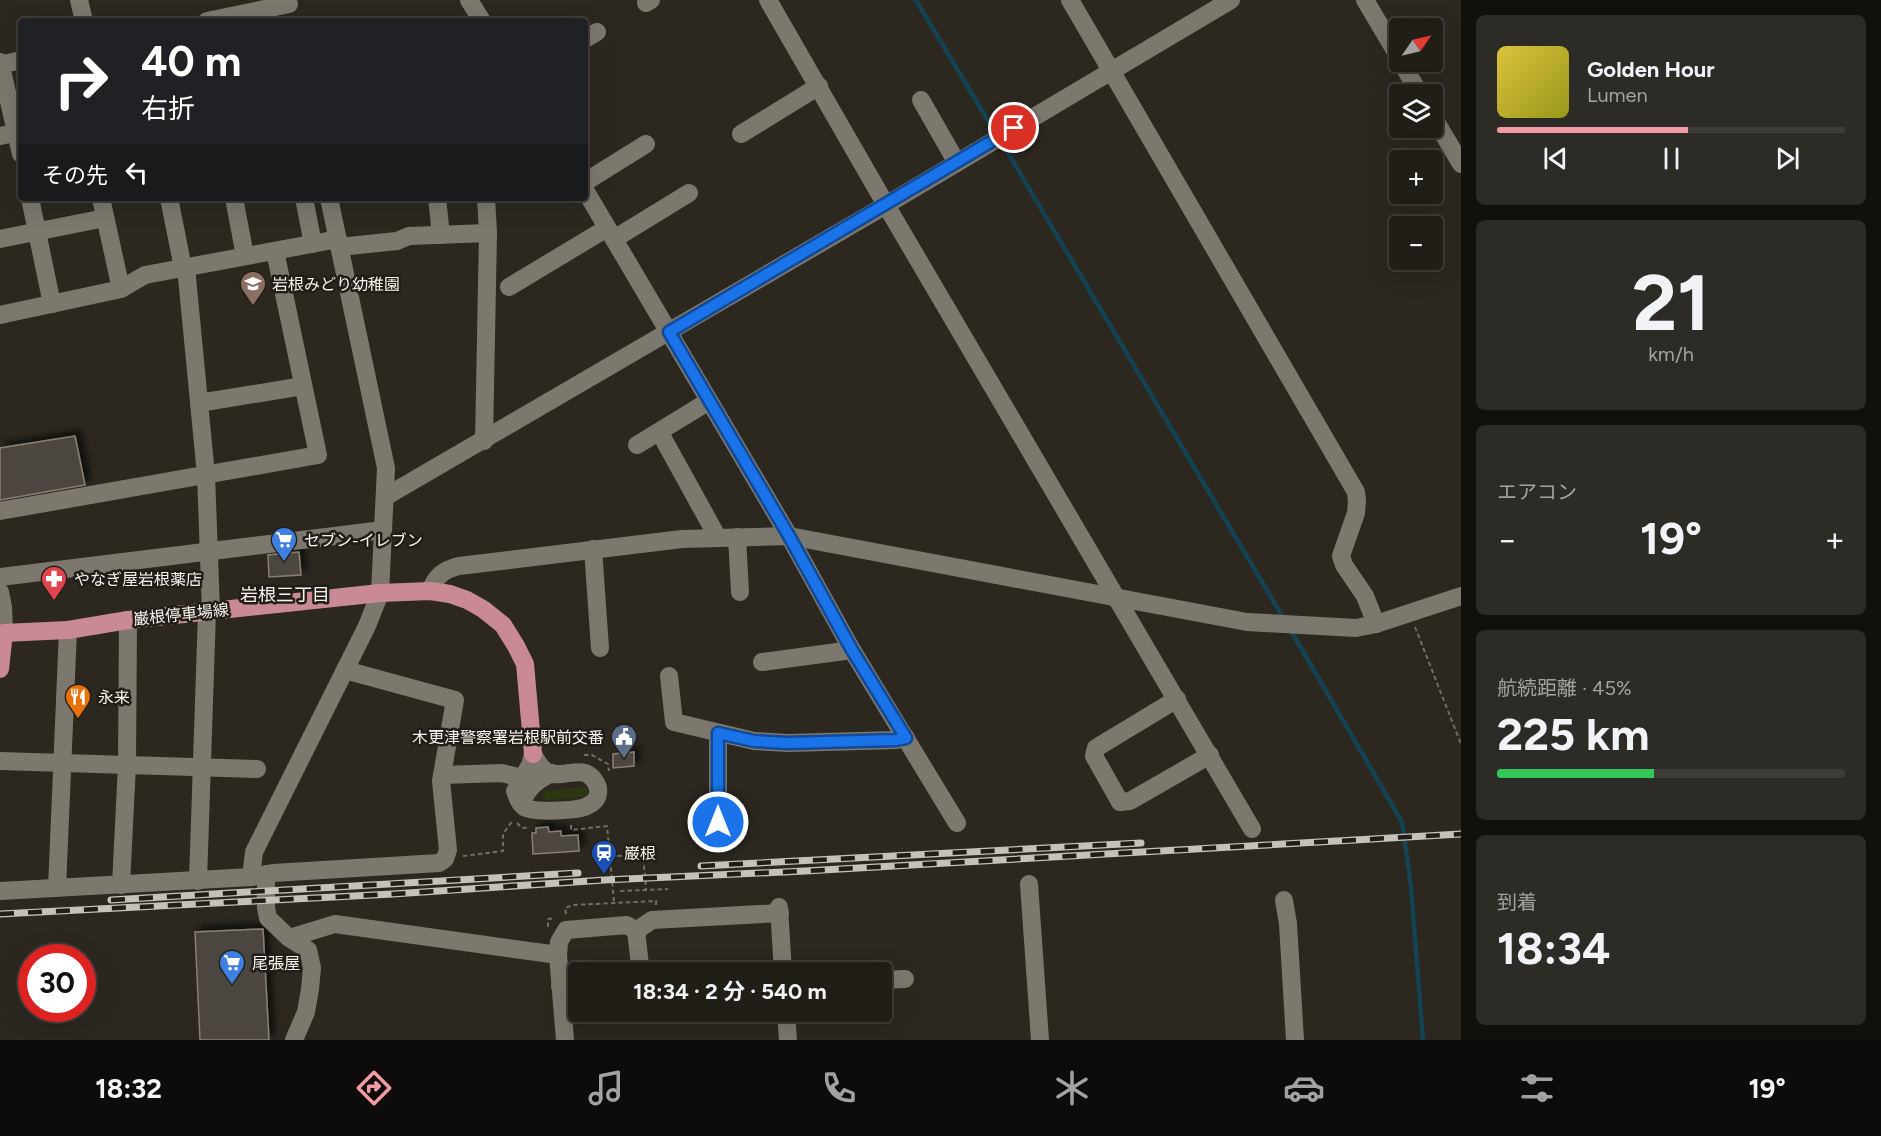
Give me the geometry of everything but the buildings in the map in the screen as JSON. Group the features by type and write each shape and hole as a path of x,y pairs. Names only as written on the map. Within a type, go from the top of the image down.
{"main road":[{"name":"巌根停車場線","path":"4,633 68,630 128,620 380,593 430,591 450,594 483,609 503,626 516,646 525,664 533,754"},
{"path":"0,669 4,633"}],"street":[{"path":"79,0 83,18"},
{"path":"768,0 1252,829"},
{"path":"1070,0 1356,492 1356,513 1341,556 1344,565 1365,596 1376,624"},
{"path":"385,497 886,205 1231,0"},
{"path":"1365,0 1389,41"},
{"path":"223,18 264,10 290,8"},
{"path":"13,134 0,64 18,61"},
{"path":"741,134 819,86"},
{"path":"921,100 957,163"},
{"path":"1443,134 1461,164"},
{"path":"588,180 646,144"},
{"path":"509,287 689,193"},
{"path":"588,195 789,536 852,650 957,823"},
{"path":"31,201 52,304"},
{"path":"102,201 121,289"},
{"path":"171,201 185,267 206,475 209,611 198,881"},
{"path":"235,201 245,256"},
{"path":"305,201 314,244"},
{"path":"294,1040 306,1012 312,969 308,950 289,938 268,918 254,852 367,626 380,593 385,497 386,468 330,201"},
{"path":"437,201 441,235"},
{"path":"484,441 488,233 486,201"},
{"path":"0,239 105,218"},
{"path":"0,315 121,289 145,275 314,244 397,241 409,236 488,233"},
{"path":"0,511 318,455 275,251"},
{"path":"199,403 303,386"},
{"path":"637,445 709,401"},
{"path":"660,432 718,538"},
{"path":"0,577 383,530"},
{"path":"430,591 435,579 446,570 459,566 682,539 789,536 1247,622 1356,628 1376,624 1461,596"},
{"path":"737,537 740,592"},
{"path":"593,549 600,648"},
{"path":"0,592 4,633"},
{"path":"121,885 127,765 128,620"},
{"path":"57,888 68,630"},
{"path":"762,662 852,650"},
{"path":"0,891 198,881 439,863 446,857 448,850 441,781 455,700 345,670"},
{"path":"669,676 674,722 754,741 788,743 906,738"},
{"path":"1177,699 1096,748 1094,756 1120,802 1130,801 1210,755"},
{"path":"718,733 718,822"},
{"path":"517,812 525,808 534,811 583,808 595,801 599,794 592,776 582,771 547,772 539,765 533,754"},
{"path":"517,812 515,791 530,765 533,754"},
{"path":"0,761 257,769"},
{"path":"442,775 502,773 522,778"},
{"path":"517,812 526,791 552,773"},
{"path":"1029,884 1040,1040"},
{"path":"1284,900 1295,1040"},
{"path":"636,931 652,920 779,910 782,962"},
{"path":"289,938 335,924 558,955"},
{"path":"565,1040 558,955 559,942 566,930 627,925 636,931 640,962"},
{"path":"892,980 905,979"},
{"path":"561,986 568,985"},
{"path":"787,1022 788,1040"}],"path":[{"path":"1409,613 1461,744"},
{"path":"446,857 503,851 502,834 517,812"},
{"path":"570,822 571,830 607,826 614,902"},
{"path":"617,856 643,854 646,889"},
{"path":"620,891 668,889"},
{"path":"566,916 565,908 573,905 647,901"}],"green space":[{"path":"584,787 589,790 586,796 547,800 542,797 544,791"}],"waterway":[{"path":"916,0 996,134"},
{"path":"1001,141 1284,619"},
{"path":"1290,629 1402,822 1411,887 1423,1040"}],"railway":[{"path":"0,914 1461,834"},
{"path":"701,866 1141,843"},
{"path":"111,900 578,873"}],"place":[{"name":"岩根みどり幼稚園","path":"253,307"},
{"name":"セブン-イレブン","path":"284,563"},
{"name":"やなぎ屋岩根薬店","path":"54,602"},
{"name":"永来","path":"78,720"},
{"name":"木更津警察署岩根駅前交番","path":"624,760"},
{"name":"巌根","path":"604,876"},
{"name":"尾張屋","path":"232,986"}],"district":[{"name":"岩根三丁目","path":"285,595"}],"route":[{"path":"718,822 718,733 754,741 788,743 906,738 852,650 789,536 669,332 1014,128"}]}
